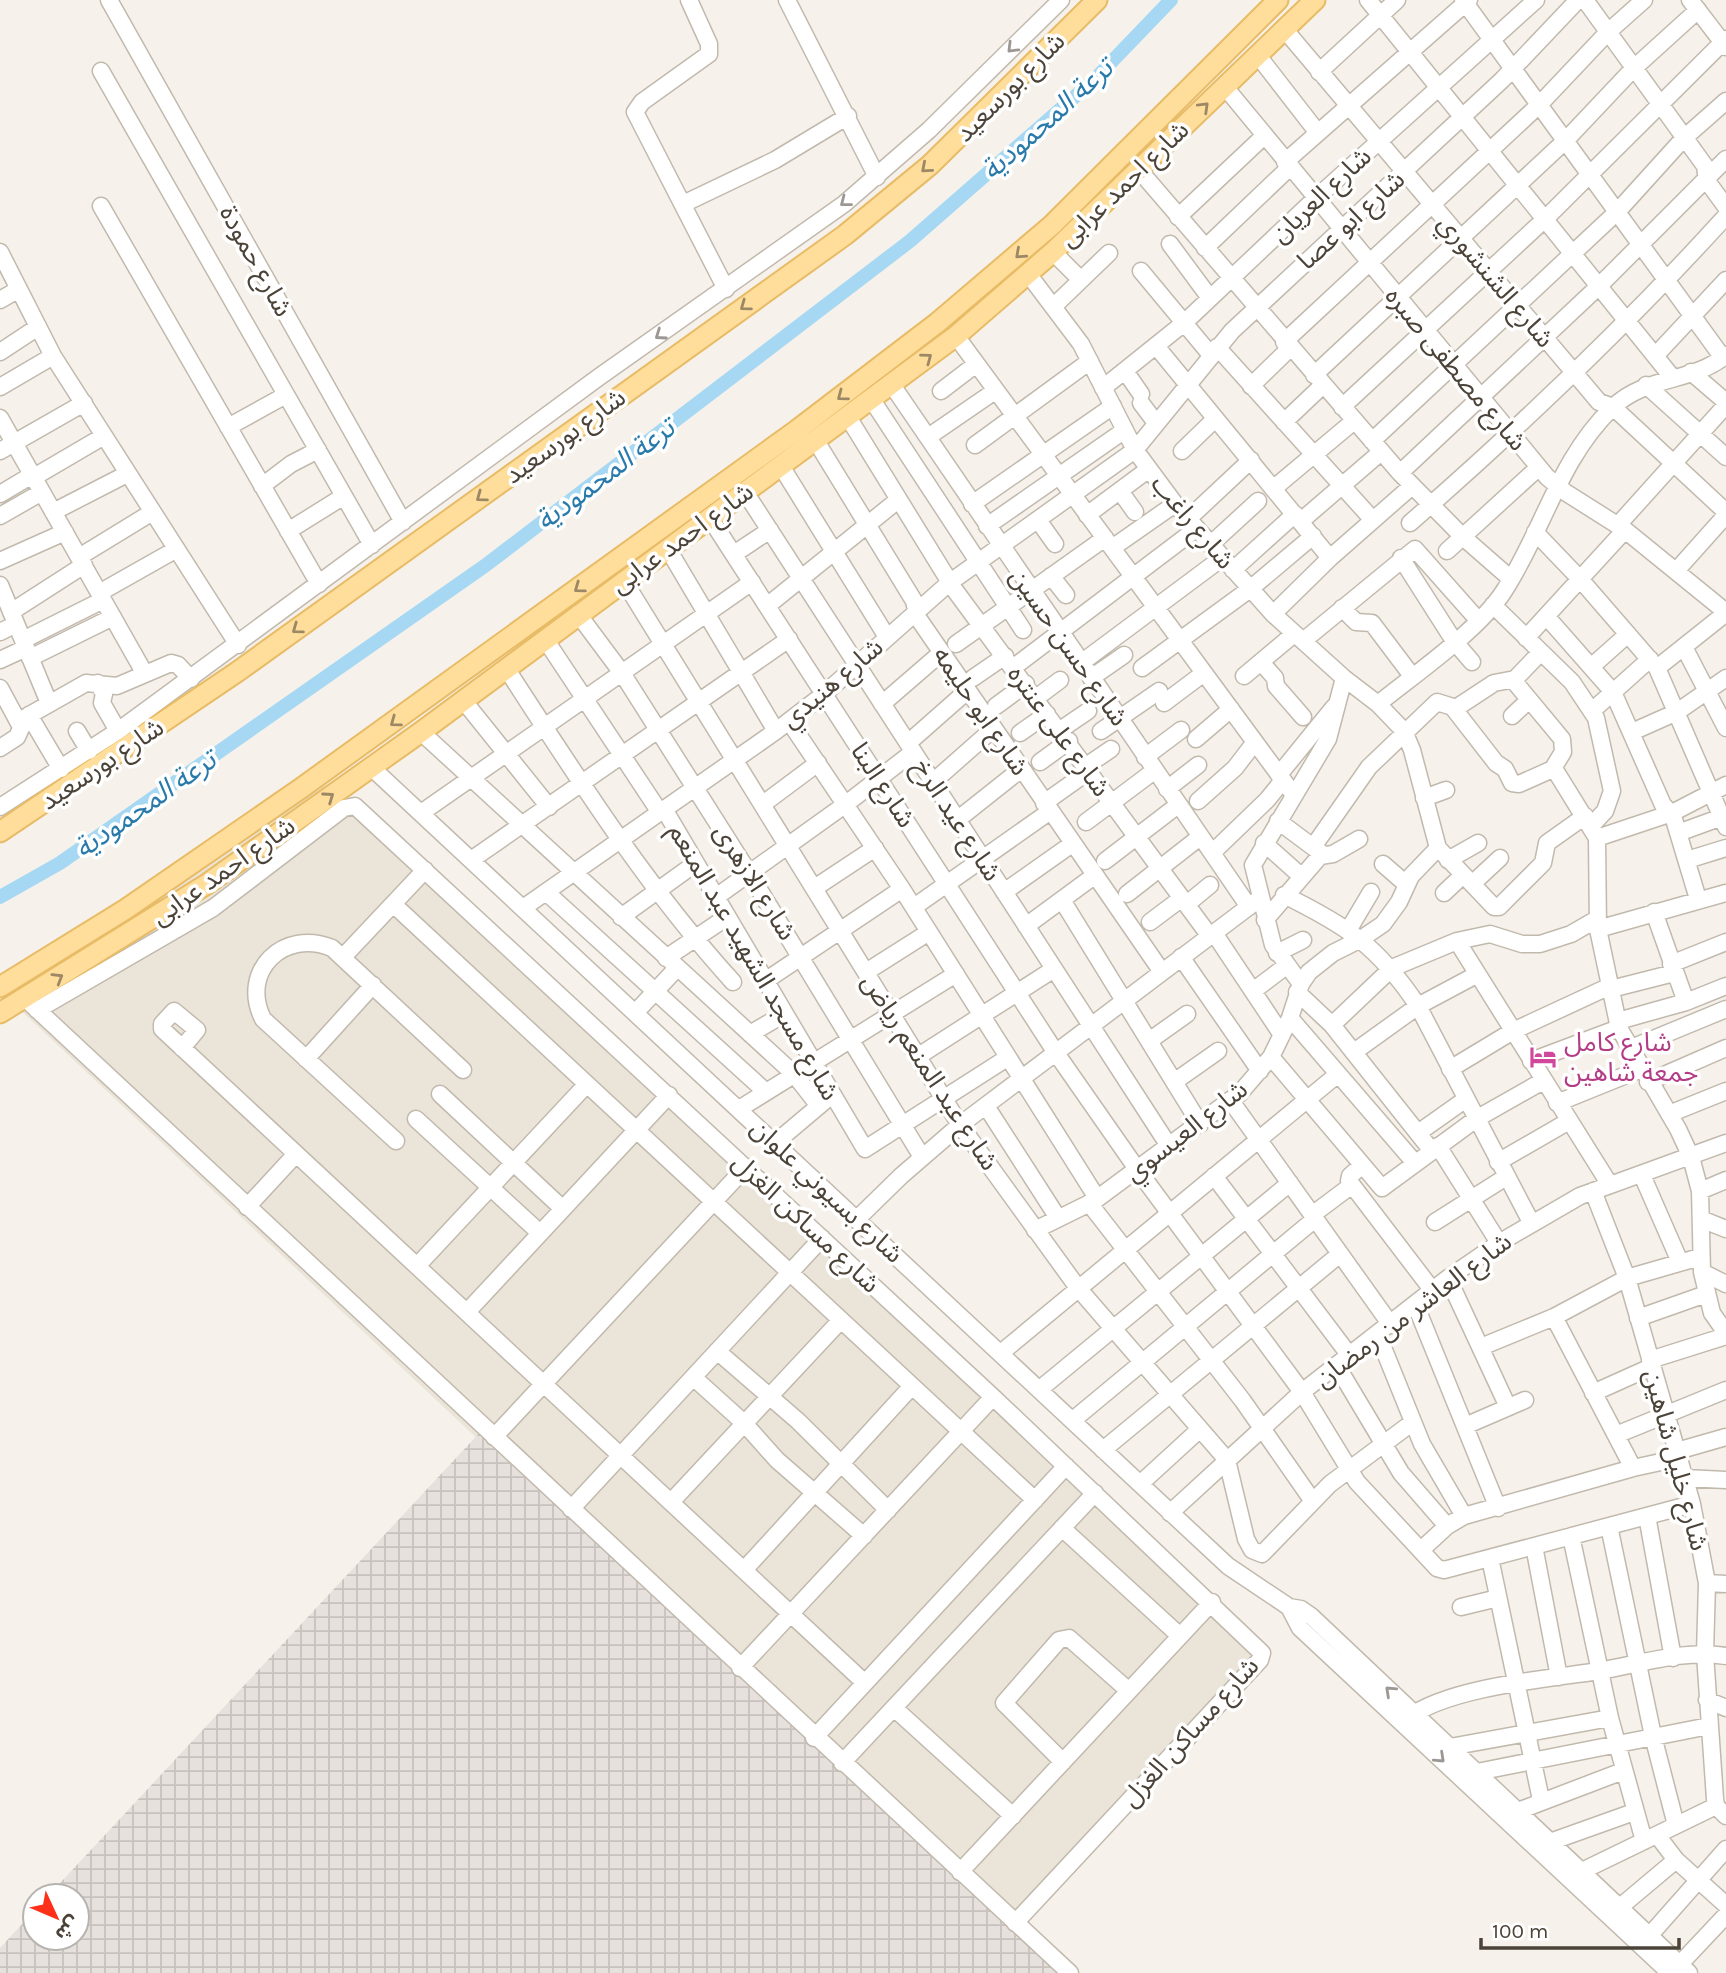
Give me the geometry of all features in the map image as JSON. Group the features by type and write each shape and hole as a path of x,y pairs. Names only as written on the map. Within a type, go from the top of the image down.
{"main road":[{"name":"شارع بورسعيد","path":"0,832 237,672 845,235 930,165 1097,0"},
{"name":"شارع احمد عرابى","path":"0,987 126,909 322,774 797,430 937,323 1052,225 1278,0"},
{"name":"شارع احمد عرابى","path":"0,1013 31,1004 421,732 956,337 1054,252 1259,57 1315,0"}],"street":[{"name":"شارع حمودة","path":"109,0 402,522"},
{"path":"689,0 709,44 709,54 642,102 635,111 726,289"},
{"path":"787,0 877,177"},
{"name":"شارع بورسعيد","path":"0,807 89,751 191,679 599,377 726,289 877,177 1061,0"},
{"path":"1368,0 1672,377"},
{"path":"1320,72 1397,0"},
{"name":"شارع العريان","path":"1103,387 1184,323 1315,199 1536,0"},
{"name":"شارع ابو عصا","path":"1135,450 1214,351 1255,308 1462,118 1578,0"},
{"path":"1586,0 1705,166 1707,176 1726,207"},
{"path":"1251,386 1287,345 1369,264 1539,105 1608,32 1644,0"},
{"path":"1205,248 1318,133 1466,1 1565,141 1724,356 1691,372 1646,385 1613,407 1593,430 1556,485 1511,579 1493,605 1378,704"},
{"path":"1284,422 1318,380 1397,297 1565,141 1694,5 1725,43 1545,219 1342,407"},
{"name":"شارع الشنشوري","path":"1285,30 1599,402 1613,407 1726,513"},
{"path":"1259,57 1318,133"},
{"path":"100,71 372,545"},
{"name":"شارع مصطفى صبره","path":"1225,87 1538,468 1556,485 1621,528 1726,612"},
{"path":"1081,663 1157,607 1228,564 1342,486 1453,365 1617,212 1684,138 1726,101"},
{"path":"683,204 775,160 848,117"},
{"path":"1178,217 1264,136"},
{"path":"1400,473 1599,286 1726,159"},
{"path":"1139,170 1255,308 1400,473 1463,537 1511,579"},
{"path":"101,206 319,584"},
{"path":"1410,523 1510,435 1574,373 1667,281 1726,216"},
{"path":"1170,244 1210,298"},
{"path":"0,252 53,356 151,513 238,645"},
{"path":"1054,252 1081,280"},
{"path":"1053,307 1109,253"},
{"path":"1140,271 1184,323 1251,386 1372,519"},
{"name":"شارع راغب","path":"1029,275 1090,361 1135,450 1175,504 1273,614 1344,678 1378,704 1404,731"},
{"path":"1655,356 1726,280"},
{"path":"0,300 19,289"},
{"path":"0,352 38,327"},
{"path":"956,337 1294,796"},
{"path":"1156,346 1331,558"},
{"path":"0,387 53,356"},
{"path":"975,445 1090,361"},
{"path":"941,391 975,365"},
{"path":"1125,371 1156,423"},
{"path":"1527,638 1580,579 1673,464 1726,404 1691,372"},
{"name":"شارع حسن حسين","path":"892,385 1200,837 1254,903"},
{"path":"1646,385 1726,457"},
{"path":"928,437 995,391"},
{"path":"228,427 286,395"},
{"path":"872,400 1023,630"},
{"path":"7,447 84,403"},
{"path":"972,504 1113,406"},
{"name":"شارع على عنتره","path":"848,417 949,583 1065,736 1136,837 1212,934 1282,1035"},
{"path":"0,418 7,447 33,476 145,674"},
{"path":"1182,451 1215,419"},
{"path":"1274,488 1354,421"},
{"path":"987,526 1125,430"},
{"path":"0,494 104,436"},
{"name":"شارع ابو حليمه","path":"816,441 914,601 916,610 941,653 970,684 993,729 1020,770 1162,972"},
{"path":"262,486 292,464 318,450"},
{"name":"شارع هنيدي","path":"523,908 783,726 857,666 949,583 1135,450"},
{"path":"716,897 879,778 970,684 1060,633 1134,577 1192,524 1251,460"},
{"path":"781,466 887,637"},
{"path":"1425,558 1463,537 1538,468"},
{"path":"1087,515 1149,470"},
{"path":"53,512 127,474"},
{"path":"1273,614 1372,519 1412,486"},
{"path":"1120,491 1135,512"},
{"path":"0,516 42,492"},
{"name":"شارع عيد الرخ","path":"746,492 1169,1146"},
{"path":"288,531 344,496"},
{"path":"767,606 898,500"},
{"path":"1210,545 1258,502"},
{"path":"956,644 1051,576 1175,504"},
{"path":"0,632 81,561 151,513"},
{"path":"1676,571 1726,513"},
{"name":"شارع البنا","path":"710,518 1056,1052 1137,1169 1303,1392 1348,1468 1367,1494 1437,1568 1444,1570 1490,1558"},
{"path":"1038,520 1055,544"},
{"path":"734,554 770,530"},
{"path":"0,561 65,532"},
{"path":"1535,532 1580,579 1653,664 1677,712 1724,822 1678,833"},
{"path":"1142,668 1250,589 1313,536"},
{"path":"668,549 741,673 783,726 818,763 914,908 1124,1251 1262,1427 1312,1500"},
{"path":"26,649 101,596 175,550"},
{"path":"1244,676 1342,608 1405,554 1417,550 1478,620"},
{"path":"1405,554 1454,641 1472,662"},
{"path":"1051,576 1066,595"},
{"name":"شارع عبد المنعم رياض","path":"624,581 816,887 960,1125 1078,1289 1227,1460 1248,1546"},
{"path":"421,813 752,582"},
{"path":"0,585 49,703"},
{"path":"1493,605 1579,691 1592,710 1613,781 1605,811 1591,827"},
{"path":"1342,608 1356,622 1372,623 1412,677"},
{"path":"1592,710 1653,664 1684,647 1726,612"},
{"name":"شارع الازهرى","path":"578,614 622,673 750,873 922,1157"},
{"path":"1546,616 1613,692 1663,805 1672,813 1698,899"},
{"path":"0,660 113,617"},
{"path":"1591,667 1628,634"},
{"name":"شارع مسجد الشهيد عبد المنعم","path":"545,639 662,812 667,814 866,1149 904,1125"},
{"path":"471,860 789,639"},
{"path":"1684,647 1726,728"},
{"path":"1454,709 1494,683 1513,680 1541,652"},
{"path":"882,704 941,653"},
{"path":"1091,678 1124,655"},
{"path":"1261,662 1303,717"},
{"path":"16,720 86,683 117,687 175,664 191,679"},
{"path":"506,668 619,841 655,891 733,982"},
{"path":"1101,732 1119,719 1204,673"},
{"path":"1344,678 1328,739 1253,864 1254,903 1299,988 1418,1133 1435,1148 1472,1199 1499,1243"},
{"path":"1036,698 1060,680"},
{"path":"1265,920 1318,851 1369,767 1437,702 1454,709 1496,763 1505,769 1512,783 1528,780 1555,768 1563,752 1562,739 1513,680"},
{"path":"1632,732 1677,712 1725,681"},
{"path":"98,683 104,694 102,704 118,731"},
{"path":"996,706 1026,684"},
{"path":"0,688 16,720 61,769"},
{"path":"1212,853 1267,800 1280,784 1282,771 1340,699"},
{"path":"463,700 549,807"},
{"path":"1512,716 1529,700"},
{"path":"1196,739 1231,709"},
{"path":"1040,762 1087,711"},
{"path":"1020,733 1047,714"},
{"path":"0,748 18,737 16,720"},
{"path":"933,782 993,729"},
{"path":"1086,822 1111,803 1181,730"},
{"path":"77,731 89,751"},
{"path":"1404,731 1443,854 1497,908"},
{"path":"421,732 794,1074 819,1106"},
{"path":"1198,801 1235,768 1255,742"},
{"path":"914,908 982,859 1111,749"},
{"path":"763,804 818,763"},
{"path":"1167,789 1198,765"},
{"path":"1520,765 1528,780"},
{"name":"شارع بسيوني علوان","path":"371,767 1002,1352 1228,1566 1289,1607 1301,1609 1311,1616 1408,1718 1680,1970"},
{"path":"1555,768 1591,827 1598,924 1618,1025 1644,1075 1670,1114 1691,1157 1700,1191 1701,1265 1706,1294 1715,1321 1726,1335 1650,1364 1593,1393"},
{"path":"957,820 1020,770"},
{"path":"1490,934 1497,908 1544,863 1547,843 1591,827 1672,813 1726,785"},
{"path":"1424,798 1446,790"},
{"path":"1105,861 1178,805"},
{"name":"شارع مساكن الغزل","path":"31,1004 213,908 348,806 359,809 993,1397 1259,1646 1262,1656 1016,1923"},
{"path":"1278,821 1318,851 1333,854 1344,845 1353,845 1359,839"},
{"path":"1127,894 1200,837"},
{"path":"1264,843 1301,876"},
{"name":"شارع العيسوي","path":"1035,1230 1093,1201 1231,1101 1271,1057 1290,1018 1299,988 1320,962 1355,934 1392,913 1406,884 1443,854 1478,843"},
{"path":"1004,892 1072,845"},
{"path":"1687,860 1726,848"},
{"path":"816,887 875,849"},
{"path":"1444,893 1500,858"},
{"path":"621,917 695,863"},
{"path":"1383,864 1406,884"},
{"path":"342,957 425,870"},
{"path":"1026,926 1094,876"},
{"path":"1150,922 1210,885"},
{"path":"765,981 902,890"},
{"path":"546,892 766,1092"},
{"path":"1355,934 1371,892"},
{"path":"1284,895 1355,934 1392,968 1418,1006 1532,1224"},
{"path":"1332,1025 1392,968 1457,940 1490,934 1522,944 1540,944 1598,924 1698,899 1725,895"},
{"path":"1062,900 1200,1124"},
{"path":"857,1219 960,1125 1254,903"},
{"path":"393,904 1035,1500"},
{"path":"1654,912 1686,1002"},
{"path":"635,1013 654,992 672,963 694,939 727,917"},
{"path":"866,972 929,932"},
{"path":"1252,991 1303,940"},
{"path":"1457,940 1476,975 1610,1185"},
{"path":"1450,1069 1513,1031 1611,987 1673,968 1726,942"},
{"path":"396,1141 263,1019 255,994 257,981 271,959 293,944 320,943 342,957 463,1070"},
{"path":"1181,957 1260,1071"},
{"path":"709,997 757,967"},
{"path":"916,1056 1054,969"},
{"path":"739,1109 956,974"},
{"path":"1354,1052 1418,1006 1476,975"},
{"path":"306,1059 373,985"},
{"path":"1531,1061 1618,1025 1726,986"},
{"path":"31,1004 814,1738 1070,1973"},
{"path":"1629,1049 1726,1009"},
{"path":"750,1034 784,1014"},
{"path":"1149,1041 1187,1014"},
{"path":"1290,1018 1415,1163"},
{"path":"182,1048 865,1683"},
{"path":"1557,1103 1726,1048"},
{"path":"1174,1082 1218,1051"},
{"path":"1271,1057 1382,1188 1476,1119 1543,1081"},
{"path":"904,1125 1007,1058"},
{"path":"1002,1352 1338,1074"},
{"path":"417,1266 587,1084"},
{"path":"1670,1114 1726,1091"},
{"path":"440,1094 563,1209"},
{"path":"775,1143 832,1095"},
{"path":"467,1312 668,1096"},
{"path":"1418,1133 1466,1100"},
{"path":"1231,1101 1340,1254 1385,1330 1413,1422 1432,1464 1464,1516"},
{"path":"986,1106 1059,1218"},
{"path":"416,1119 540,1233"},
{"path":"1498,1162 1569,1121"},
{"name":"شارع العاشر من رمضان","path":"1170,1513 1303,1392 1416,1306 1448,1278 1499,1243 1593,1191 1726,1143"},
{"path":"247,1207 296,1154"},
{"path":"1361,1166 1349,1178 1352,1185 1433,1291"},
{"path":"494,1437 746,1167"},
{"path":"1642,1175 1680,1262"},
{"path":"1214,1176 1299,1289 1343,1361 1381,1443 1414,1490 1447,1526"},
{"path":"1435,1222 1506,1177"},
{"path":"1700,1191 1726,1180"},
{"path":"1040,1389 1290,1183"},
{"path":"1073,1420 1352,1185"},
{"name":"شارع خليل شاهين","path":"1593,1191 1627,1278 1692,1504 1707,1583 1707,1700 1709,1726 1719,1761 1721,1811"},
{"path":"1701,1219 1724,1226"},
{"path":"571,1509 822,1238"},
{"path":"1103,1450 1340,1254"},
{"path":"1481,1347 1554,1317 1627,1278 1680,1262 1701,1265 1726,1284"},
{"path":"1448,1278 1508,1407"},
{"path":"1638,1318 1706,1294"},
{"path":"1416,1306 1498,1508"},
{"path":"1554,1317 1633,1468"},
{"path":"671,1502 841,1320"},
{"path":"717,1352 798,1421 888,1510"},
{"path":"693,1377 744,1423 778,1460 864,1536"},
{"path":"744,1570 912,1386"},
{"path":"1616,1436 1726,1390"},
{"path":"740,1668 993,1397"},
{"path":"1465,1426 1525,1400"},
{"path":"1228,1566 1248,1546 1258,1555 1262,1554 1312,1500 1348,1468 1413,1422"},
{"path":"1140,1484 1200,1429"},
{"path":"1421,1550 1447,1526 1464,1516 1633,1468 1726,1437"},
{"path":"814,1738 1066,1466"},
{"path":"1685,1478 1726,1480"},
{"path":"842,1763 1095,1493"},
{"path":"1541,1800 1517,1684 1499,1634 1498,1598 1490,1558 1692,1504"},
{"path":"1647,1516 1673,1658"},
{"path":"1609,1526 1653,1737 1676,1825"},
{"path":"1062,1528 1180,1636"},
{"path":"1571,1536 1610,1718 1634,1812 1651,1838 1726,1905"},
{"path":"1534,1546 1559,1676"},
{"path":"1707,1583 1726,1584"},
{"path":"1461,1607 1498,1598"},
{"path":"960,1872 1212,1602"},
{"path":"1063,1762 1004,1703 1059,1640 1069,1638 1129,1691"},
{"path":"1408,1718 1462,1695 1517,1684 1673,1658 1705,1654 1726,1656"},
{"path":"1707,1700 1726,1708"},
{"path":"894,1708 1013,1815"},
{"name":"شارع بسيوني علوان","path":"1408,1718 1450,1747 1477,1772 1650,1936 1680,1970"},
{"path":"1450,1747 1610,1718"},
{"path":"1477,1772 1709,1726"},
{"path":"1518,1811 1623,1771"},
{"path":"1581,1871 1676,1825 1721,1811"},
{"path":"1550,1842 1634,1812"},
{"path":"1650,1936 1726,1849"},
{"path":"1620,1907 1676,1860"},
{"path":"1680,1970 1726,1915"}],"shaded area":[{"path":"317,778 1266,1661 1010,1938 0,991"},
{"path":"483,1429 1067,1973 0,1973 0,1948 21,1925 21,1952 91,1952 91,1882 61,1882"}],"waterway":[{"name":"ترعة المحمودية","path":"0,897 60,863 486,565 910,241 1095,79 1171,0"}],"place":[{"name":"شارع كامل جمعة شاهين","path":"1543,1057"}]}
